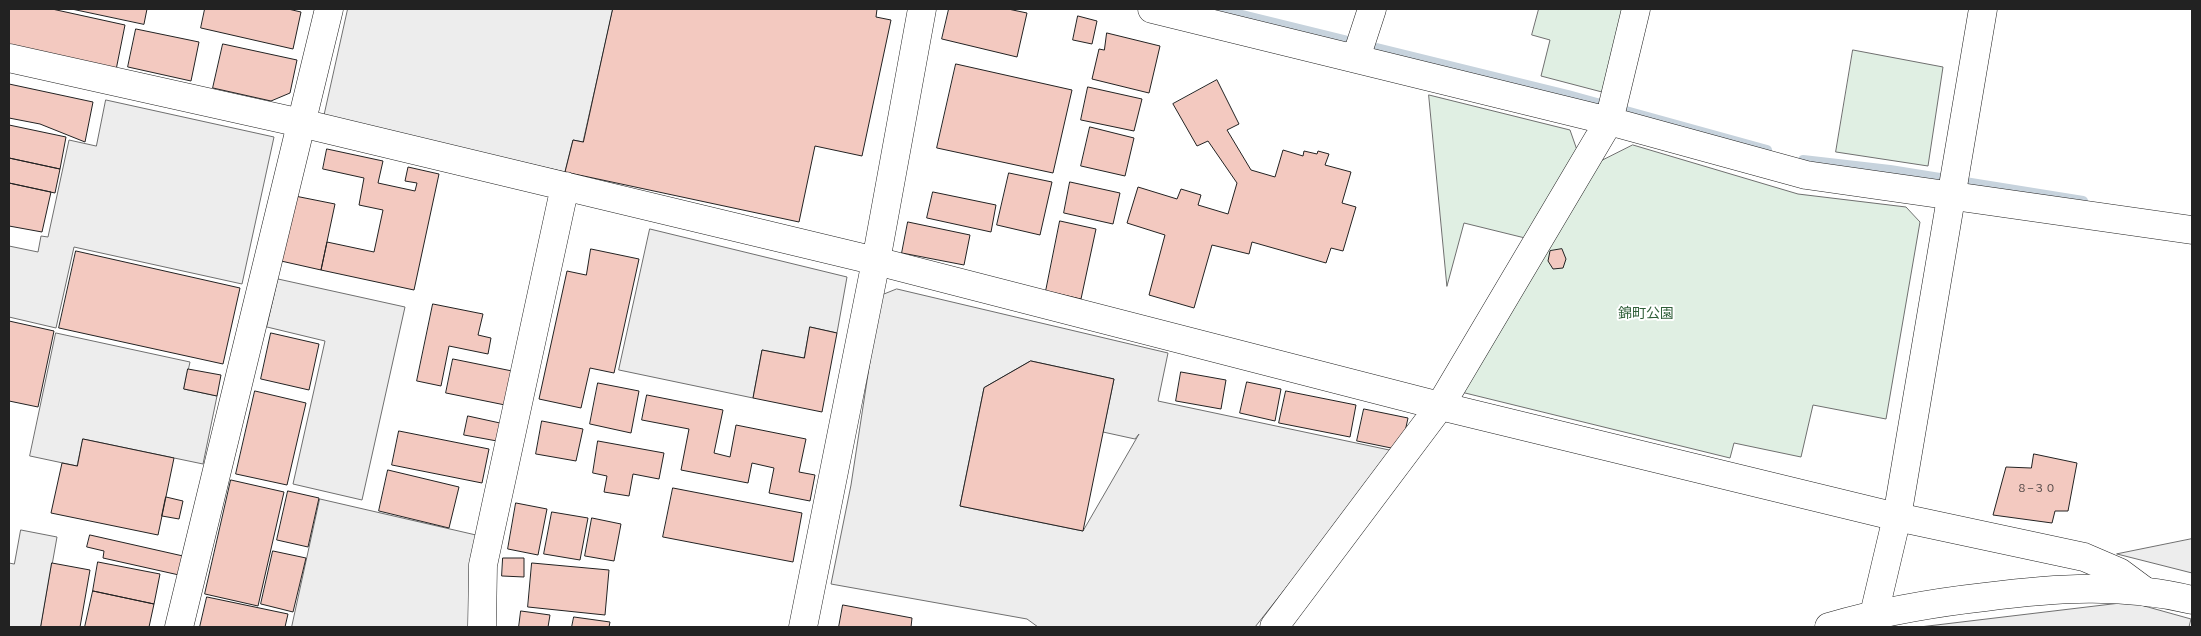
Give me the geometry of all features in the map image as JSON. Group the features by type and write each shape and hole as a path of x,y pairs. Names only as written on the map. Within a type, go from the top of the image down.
{"street":[{"path":"179,627 329,9"},
{"path":"803,627 876,261 922,9"},
{"path":"1152,9 1608,121 1806,176 2192,230"},
{"path":"1356,58 1372,9"},
{"path":"1274,627 1440,406 1608,121 1636,9"},
{"path":"1872,621 1897,517 1984,9"},
{"path":"9,58 301,123 565,186 876,261 1440,406 1897,517 2084,557 2119,572 2146,592"},
{"path":"482,627 483,565 565,186"},
{"path":"1829,627 1872,621 1927,604 2036,590 2090,588 2146,592 2192,600"}],"green space":[{"path":"1539,9 1624,9 1602,92 1541,76 1550,40 1532,35"},
{"path":"1853,50 1943,67 1928,166 1836,152"},
{"path":"1429,95 1570,130 1577,150 1525,238 1464,223 1447,286"},
{"name":"錦町公園","path":"1633,145 1798,194 1906,207 1920,222 1886,419 1813,405 1801,457 1734,443 1730,458 1461,392 1601,161"}],"shaded area":[{"path":"348,9 613,9 583,142 573,140 565,172 324,117"},
{"path":"106,100 274,137 242,284 74,247 56,328 9,317 9,246 38,252 41,236 48,237 69,140 96,146"},
{"path":"650,229 847,277 837,333 810,327 804,358 762,350 753,398 619,370"},
{"path":"278,279 405,307 362,500 293,484 325,341 267,327"},
{"path":"897,289 1168,353 1158,401 1394,451 1255,627 1038,627 1027,619 831,584 851,485 880,296","holes":["1031,361 1114,379 1103,432 1135,439 1139,434 1083,531 960,506 984,388"]},
{"path":"56,333 190,362 184,389 217,396 203,464 83,439 77,466 30,456"},
{"path":"320,499 476,535 470,627 292,627"},
{"path":"21,530 57,537 41,627 9,627 9,563 14,564"},
{"path":"2192,539 2192,573 2117,554"},
{"path":"2130,602 2191,619 2189,627 1920,627"}],"building":[{"path":"9,9 52,9 125,25 116,70 9,46"},
{"path":"72,9 147,9 144,24"},
{"path":"205,9 288,9 301,12 293,49 201,28"},
{"path":"613,9 877,9 876,17 891,20 862,156 815,146 799,222 565,172 573,140 583,142"},
{"path":"949,9 1008,9 1027,13 1017,57 942,39"},
{"path":"1078,16 1097,21 1092,44 1073,40"},
{"path":"136,29 199,42 191,81 128,67"},
{"path":"1107,33 1160,46 1149,93 1092,79 1099,49 1104,50"},
{"path":"223,44 297,60 290,93 271,101 213,88"},
{"path":"956,64 1072,90 1053,173 937,148"},
{"path":"1217,80 1239,124 1227,130 1251,170 1275,177 1283,150 1303,156 1304,151 1317,154 1318,151 1329,154 1325,165 1351,172 1342,203 1356,207 1343,251 1331,248 1326,263 1252,242 1249,254 1212,245 1194,308 1149,295 1165,235 1127,223 1138,187 1177,199 1181,189 1201,195 1198,205 1228,214 1237,183 1208,141 1197,146 1173,104"},
{"path":"9,84 93,102 85,142 40,124 9,118"},
{"path":"1088,87 1142,99 1134,131 1081,120"},
{"path":"9,125 66,137 60,169 9,158"},
{"path":"1090,127 1134,138 1125,176 1081,166"},
{"path":"327,149 383,161 378,183 415,191 417,183 405,181 408,167 439,174 414,290 321,270 327,242 374,252 383,210 359,205 364,178 323,169"},
{"path":"9,158 60,169 55,193 9,183"},
{"path":"1009,173 1052,182 1040,235 997,225"},
{"path":"1070,182 1120,193 1113,224 1064,213"},
{"path":"9,183 51,192 42,232 9,226"},
{"path":"933,192 996,205 991,232 927,218"},
{"path":"295,196 335,204 321,270 281,261"},
{"path":"1060,221 1096,229 1081,299 1046,291"},
{"path":"908,222 970,235 964,265 902,253"},
{"path":"591,249 639,259 614,373 590,368 581,408 539,399 567,271 586,275"},
{"path":"1562,249 1566,259 1563,268 1553,269 1548,261 1550,251"},
{"path":"76,251 240,288 223,364 59,328"},
{"path":"433,304 483,314 478,335 491,338 488,354 449,346 441,386 417,381"},
{"path":"9,321 54,331 38,407 9,401"},
{"path":"810,327 837,333 822,412 753,398 762,350 804,358"},
{"path":"271,333 319,344 309,390 261,379"},
{"path":"453,359 517,372 510,406 446,393"},
{"path":"1031,361 1114,379 1083,531 960,506 984,388"},
{"path":"188,369 221,375 217,396 184,389"},
{"path":"1181,372 1226,380 1221,409 1176,401"},
{"path":"1247,382 1281,389 1275,421 1240,413"},
{"path":"598,383 639,391 631,433 590,424"},
{"path":"255,391 306,403 287,485 236,474"},
{"path":"1286,391 1356,405 1350,437 1279,423"},
{"path":"647,395 723,410 714,453 730,457 736,425 806,439 799,472 815,475 810,501 769,493 774,468 752,463 748,483 681,470 689,429 642,420"},
{"path":"1364,409 1408,418 1401,450 1357,441"},
{"path":"468,416 500,423 497,441 464,435"},
{"path":"542,421 583,429 576,461 536,454"},
{"path":"399,431 489,449 482,483 392,465"},
{"path":"83,439 174,458 158,535 51,513 62,463 77,466"},
{"path":"598,441 664,453 659,479 633,474 629,496 604,492 607,476 593,473"},
{"path":"2034,454 2077,463 2068,511 2055,511 2052,523 1993,515 2006,467 2031,468"},
{"path":"388,470 459,487 449,528 379,511"},
{"path":"231,480 284,492 258,606 205,594"},
{"path":"673,488 802,513 793,562 663,537"},
{"path":"288,491 319,498 308,547 277,540"},
{"path":"166,497 183,501 179,519 162,516"},
{"path":"516,503 547,509 538,555 508,549"},
{"path":"552,512 588,518 580,560 544,554"},
{"path":"592,518 621,524 614,561 585,556"},
{"path":"90,535 183,556 179,575 103,558 104,551 87,547"},
{"path":"273,551 306,558 293,612 261,604"},
{"path":"503,558 524,558 524,577 502,576"},
{"path":"98,562 160,574 154,604 93,591"},
{"path":"52,563 90,570 80,627 41,627"},
{"path":"532,563 609,570 605,615 528,607"},
{"path":"93,591 154,604 149,627 85,627"},
{"path":"207,597 288,614 285,627 200,627"},
{"path":"843,605 912,618 911,627 839,627"},
{"path":"521,611 550,615 548,627 519,627"},
{"path":"574,617 610,622 609,627 572,627"}],"waterway":[{"path":"1218,9 1568,95 1767,150"},
{"path":"1803,160 1890,170 2083,201"}]}
